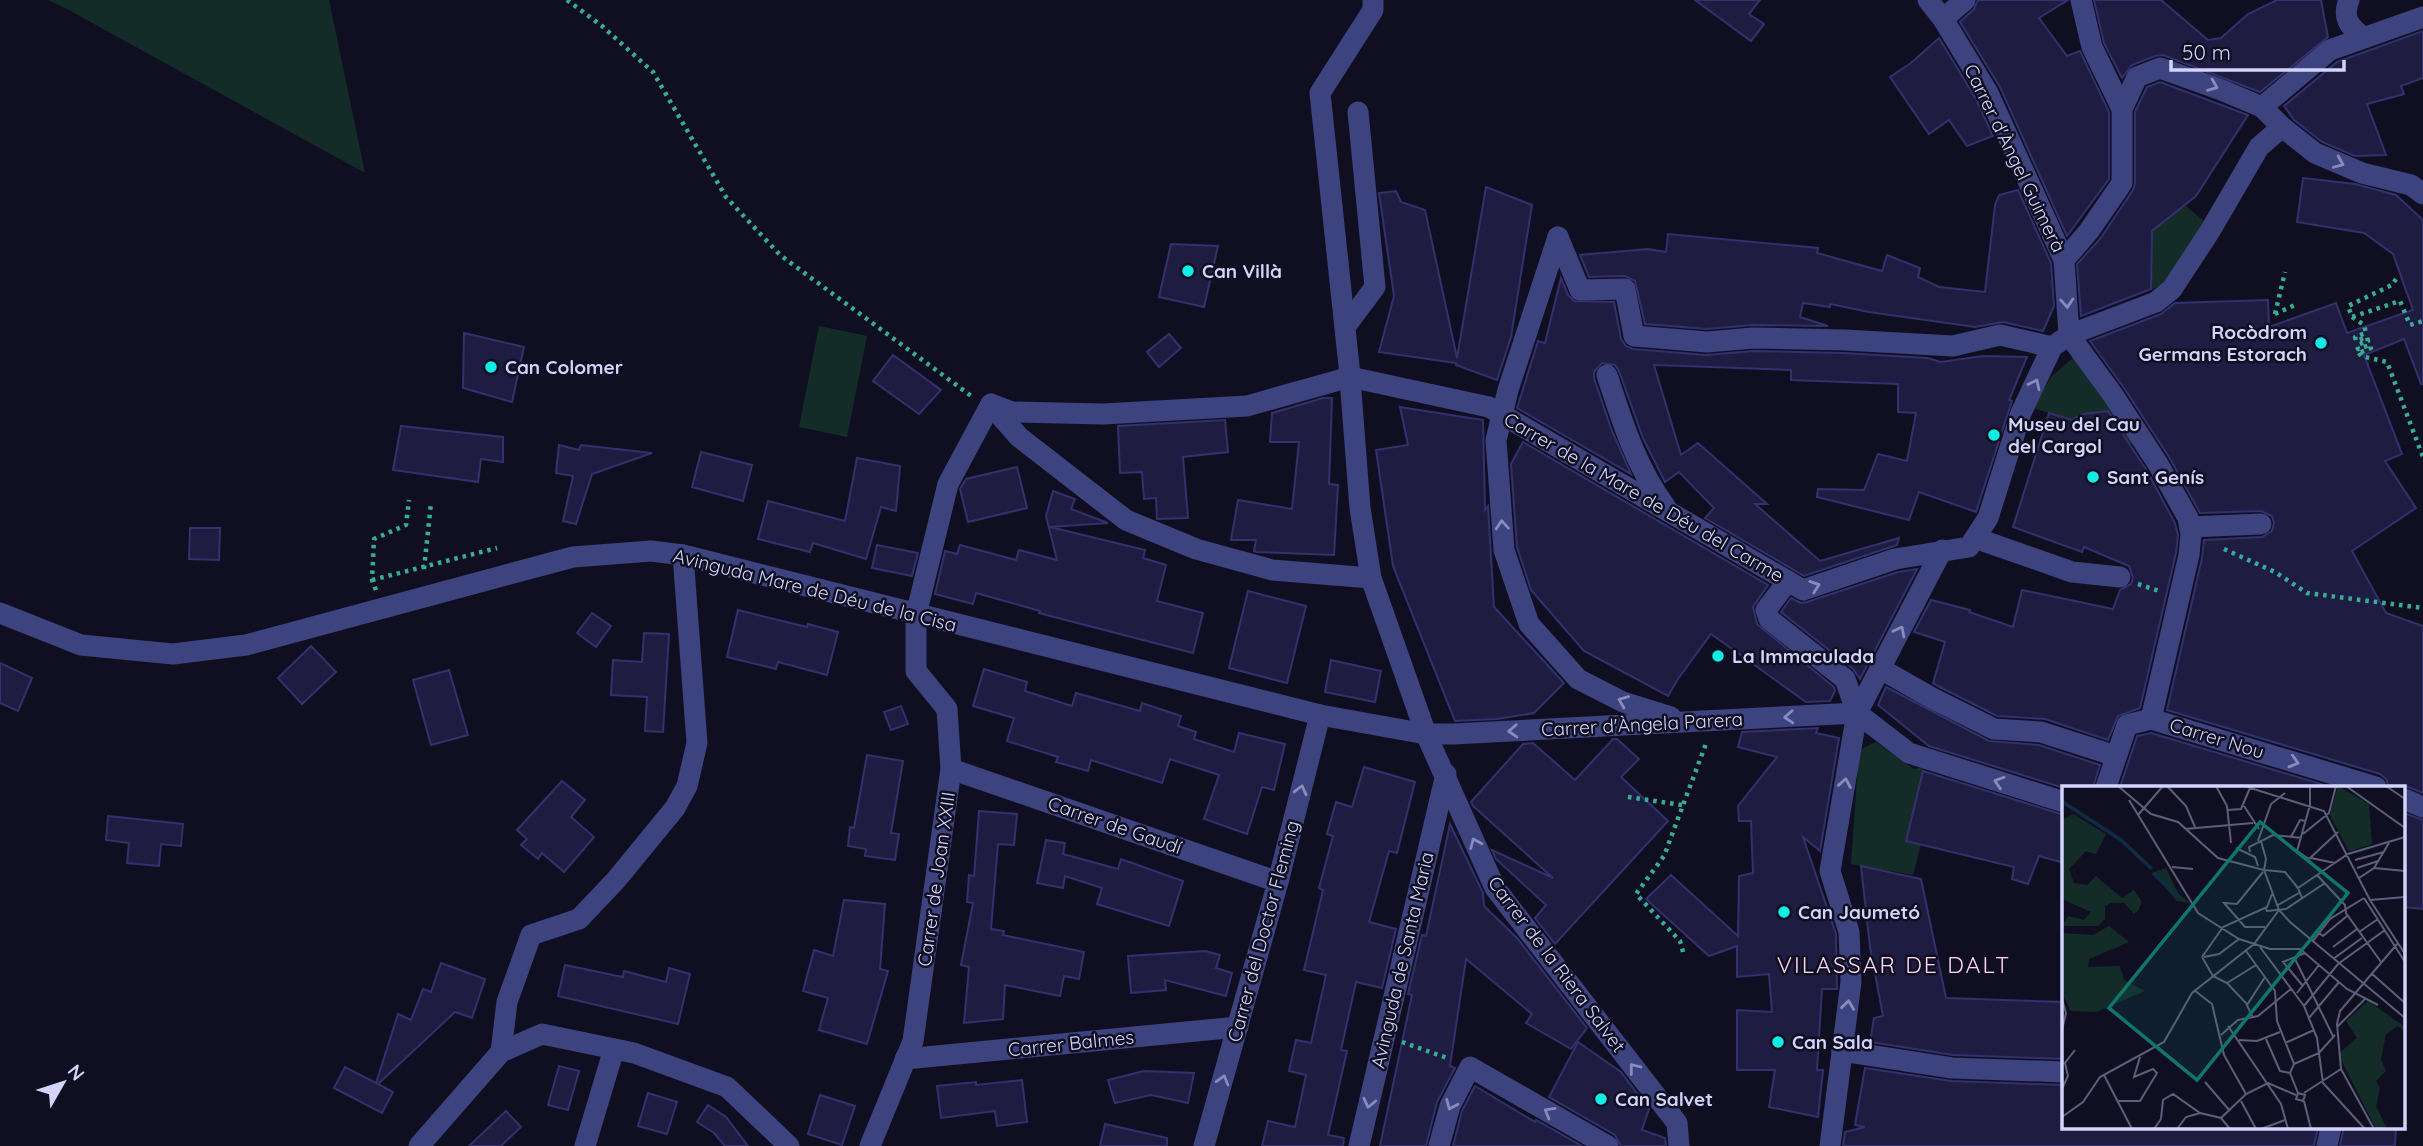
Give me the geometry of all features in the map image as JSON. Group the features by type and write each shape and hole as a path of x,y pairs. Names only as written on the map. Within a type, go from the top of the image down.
{"street":[{"name":"Carrer de la Riera Salvet","path":"1373,0 1373,10 1320,93 1350,377 1360,508 1371,578 1426,734 1495,888 1677,1124 1679,1146"},
{"name":"Carrer d'Àngel Guimerà","path":"1928,0 1943,19 1988,93 2064,260 2061,341 2021,413 1988,518 1975,538"},
{"path":"1943,19 1965,0"},
{"path":"2081,0 2092,47 2122,109"},
{"path":"2349,0 2345,11 2349,27 2363,37"},
{"path":"2262,107 2330,50 2423,17"},
{"path":"2064,260 2089,231 2122,183 2122,109 2137,77 2160,68 2262,107 2315,153 2362,173 2411,185 2423,194"},
{"path":"1345,327 1375,287 1358,111"},
{"path":"1688,722 1622,702 1578,679 1529,624 1504,550 1496,440 1502,413 1558,237 1580,290 1625,289 1634,336 1707,342 1753,338 1953,346 2000,335 2061,341 2156,302 2172,289 2259,148 2282,127"},
{"path":"2061,341 2113,395 2158,464 2188,518 2189,555 2151,719"},
{"path":"1607,375 1626,436 1651,487 1670,513"},
{"name":"Carrer de la Mare de Déu del Carme","path":"990,404 1012,412 1103,414 1247,406 1350,377 1489,407 1502,413 1803,590 1895,559 1939,558 1969,547 1975,538"},
{"path":"916,615 948,484 990,404 1019,437 1126,520 1196,550 1272,570 1371,578"},
{"path":"2190,531 2261,524"},
{"path":"1975,538 2073,572 2120,577"},
{"name":"Avinguda Mare de Déu de la Cisa","path":"0,613 81,645 173,654 246,645 573,557 651,551 683,555 1320,715 1426,734"},
{"path":"501,1052 506,1002 531,936 579,919 616,880 675,808 687,786 697,743 683,555"},
{"path":"1830,1146 1851,982 1849,932 1830,871 1857,713 1939,558"},
{"path":"1788,581 1766,610 1769,619 1844,679 1857,713 1909,753 2062,801"},
{"name":"Carrer de Joan XXIII","path":"870,1146 913,1041 951,769 947,709 916,671 916,615"},
{"path":"1881,669 1931,698 1994,729 2041,732 2116,756"},
{"name":"Carrer d'Àngela Parera","path":"1426,734 1857,713"},
{"name":"Carrer del Doctor Fleming","path":"1204,1146 1278,882 1320,715"},
{"name":"Carrer Nou","path":"2106,786 2127,725 2151,719 2371,786"},
{"name":"Carrer de Gaudí","path":"951,769 1278,882"},
{"name":"Avinguda de Santa Maria","path":"1359,1146 1446,774"},
{"path":"2406,800 2423,807"},
{"name":"Carrer Balmes","path":"905,1059 1238,1027"},
{"path":"419,1146 501,1052 542,1034 634,1053 727,1087 789,1146"},
{"path":"585,1146 614,1049"},
{"path":"1842,1051 1952,1068 2062,1072"},
{"path":"1439,1146 1450,1106 1470,1067 1573,1137 1608,1146"},
{"path":"2327,1146 2331,1128"}],"path":[{"path":"567,0 602,26 653,72 726,197 780,255 974,398 990,404"},
{"path":"2285,272 2274,314 2295,305"},
{"path":"2396,279 2392,285 2348,306 2352,317 2364,325 2366,333 2355,337 2356,341 2367,337 2368,341 2357,345 2358,349 2370,345 2371,348 2359,353 2361,356 2387,362 2423,457"},
{"path":"2352,317 2400,301 2410,325 2423,320"},
{"path":"383,608 372,580 374,539 406,526 409,500"},
{"path":"424,568 431,503"},
{"path":"2190,531 2275,572 2307,593 2423,608"},
{"path":"372,580 497,548"},
{"path":"2120,577 2179,598"},
{"path":"1683,951 1680,940 1636,894 1664,856 1715,720"},
{"path":"1628,797 1682,805"},
{"path":"1385,1035 1470,1067"}],"green space":[{"path":"48,0 329,0 365,173 65,8"},
{"path":"2185,205 2207,224 2165,283 2151,290 2152,231"},
{"path":"819,326 867,336 847,437 799,427"},
{"path":"2076,355 2134,438 2129,448 2098,412 2083,414 2072,420 2033,408 2051,377"},
{"path":"1876,742 1914,769 1924,767 1906,840 1921,844 1913,875 1851,864 1859,750"}],"building":[{"path":"1695,0 1760,0 1749,14 1764,24 1751,41"},
{"path":"1978,0 2068,0 2039,18 2067,56 2080,51 2109,112 2109,179 2067,236 2000,87 1960,22 1974,9"},
{"path":"2094,0 2161,0 2208,40 2221,38 2248,14 2277,0 2321,0 2328,37 2260,92 2163,55 2132,65 2122,78 2104,43"},
{"path":"2423,31 2423,78 2401,86 2404,94 2367,104 2386,155 2355,156 2322,142 2294,120 2284,106 2337,62"},
{"path":"1939,38 1976,99 1993,136 1967,146 1949,120 1929,134 1890,77 1911,63"},
{"path":"2160,82 2248,115 2196,196 2152,231 2151,289 2081,316 2077,264 2100,239 2133,190 2135,112 2147,87"},
{"path":"2303,178 2355,184 2396,195 2423,220 2423,384 2404,339 2364,355 2402,454 2385,461 2416,508 2352,551 2386,613 2423,626 2423,793 2406,786 2389,786 2380,774 2167,710 2204,540 2262,537 2272,531 2274,523 2272,516 2261,511 2200,513 2169,457 2090,341 2161,314 2175,303 2268,300 2269,327 2336,303 2347,333 2413,310 2393,254 2364,233 2297,222"},
{"path":"1486,187 1532,205 1511,337 1497,380 1456,363 1379,352 1394,296 1379,193 1396,191 1401,202 1425,210 1457,358"},
{"path":"2018,190 2051,263 2054,306 2043,331 2003,322 1975,327 1830,304 1830,307 1803,303 1800,317 1828,326 1753,325 1707,329 1645,324 1635,281 1625,276 1589,277 1580,255 1648,249 1666,252 1668,234 1818,248 1817,253 1882,271 1887,255 1920,268 1918,277 1939,287 1985,292 1995,205 1999,195"},
{"name":"Can Villà","path":"1171,244 1218,246 1204,307 1159,297"},
{"path":"1561,278 1568,295 1574,301 1614,302 1621,339 1626,346 1633,349 1706,355 1753,351 1844,353 1927,358 1941,362 1983,356 2027,357 2009,400 2012,401 1976,512 1919,492 1909,520 1817,497 1818,489 1864,490 1878,454 1907,461 1916,413 1898,412 1898,384 1791,380 1791,370 1654,365 1681,455 1698,443 1767,504 1755,504 1820,561 1899,538 1897,545 1804,576 1705,518 1714,508 1679,472 1665,482 1643,438 1615,365 1602,363 1594,372 1594,378 1612,431 1631,474 1517,408 1538,341 1545,343"},
{"name":"Can Colomer","path":"464,333 524,347 512,402 463,388"},
{"path":"1169,334 1181,348 1159,367 1147,352"},
{"path":"893,355 941,390 919,414 873,381"},
{"path":"1323,398 1332,398 1329,484 1338,485 1334,555 1256,552 1256,540 1231,540 1238,500 1292,509 1299,442 1270,442 1272,413"},
{"path":"1400,407 1483,420 1485,510 1488,506 1494,607 1564,683 1534,713 1497,719 1455,721 1393,566 1376,450 1408,445"},
{"path":"2108,411 2147,471 2175,523 2178,535 2140,708 2118,716 2108,740 2045,719 1997,716 1938,686 1933,683 1945,642 1914,632 1931,600 1970,610 1969,612 2013,627 2022,590 2113,609 2120,590 2131,584 2133,578 2129,566 2084,547 2082,552 2013,527 2049,413 2072,420 2083,414"},
{"path":"1225,420 1228,452 1183,457 1188,518 1157,519 1156,498 1144,499 1142,472 1120,473 1118,426"},
{"path":"401,426 503,437 503,462 481,459 478,482 393,470"},
{"path":"1523,442 1768,585 1753,607 1757,624 1834,687 1830,701 1806,702 1711,634 1668,696 1584,651 1531,590 1517,547 1511,464"},
{"path":"559,445 579,450 581,445 652,453 592,474 576,524 563,521 573,476 556,473"},
{"path":"701,452 752,465 743,501 692,487"},
{"path":"857,458 900,466 896,511 881,507 866,559 813,543 810,552 758,539 768,501 845,521"},
{"path":"1017,467 1027,508 968,522 960,489 966,479"},
{"path":"1053,491 1075,499 1071,509 1108,523 1050,527 1145,550 1143,558 1166,565 1157,601 1203,613 1193,653 1039,613 1040,611 976,593 973,604 935,594 945,551 957,554 960,545 1016,560 1019,550 1057,560 1046,516"},
{"path":"190,528 220,528 219,560 189,559"},
{"path":"877,545 918,553 912,576 872,568"},
{"path":"1917,569 1860,679 1853,669 1781,612 1791,598 1801,603 1807,602 1898,572"},
{"path":"1248,591 1306,606 1287,683 1229,668"},
{"path":"738,610 838,632 827,675 778,662 776,669 727,657"},
{"path":"592,613 611,626 596,647 577,633"},
{"path":"644,633 669,634 663,732 645,731 647,697 611,695 613,660 642,662"},
{"path":"311,646 336,672 302,704 278,678"},
{"path":"1331,660 1381,671 1375,702 1325,692"},
{"path":"0,663 32,678 18,711 0,703"},
{"path":"984,669 1027,682 1025,691 1072,706 1076,693 1140,711 1142,703 1181,716 1178,726 1196,732 1194,739 1234,752 1239,733 1285,744 1274,790 1262,787 1247,834 1204,819 1219,775 1170,759 1162,783 1091,760 1088,771 1056,762 1058,757 1007,741 1014,718 973,706"},
{"path":"449,670 468,735 431,745 413,680"},
{"path":"1886,687 1989,741 2039,745 2100,765 2093,786 2062,787 1929,746 1878,705"},
{"path":"901,706 908,724 891,730 884,712"},
{"path":"1818,728 1816,733 1839,738 1820,851 1803,837 1836,934 1837,989 1822,989 1817,1070 1823,1070 1818,1117 1769,1107 1775,1070 1737,1070 1737,1010 1772,1012 1769,974 1737,977 1737,946 1709,956 1646,899 1671,875 1738,936 1739,876 1753,873 1751,821 1739,821 1738,806 1777,757 1738,747 1742,732"},
{"path":"2151,733 2328,786 2120,786 2137,736"},
{"path":"1613,739 1617,739 1639,759 1621,777 1668,821 1555,944 1535,918 1546,905 1496,859 1492,850 1553,878 1471,802 1523,744 1533,743 1575,780"},
{"path":"867,755 903,761 891,833 899,834 895,860 865,856 866,849 848,846 850,827 854,828"},
{"path":"1364,767 1415,782 1397,853 1389,851 1369,922 1396,929 1382,988 1356,982 1341,1050 1347,1051 1328,1135 1344,1138 1343,1146 1262,1146 1268,1121 1295,1127 1306,1075 1289,1071 1296,1040 1311,1043 1326,975 1304,970 1323,890 1319,888 1333,836 1327,834 1336,802 1352,807"},
{"path":"1923,771 2062,814 2062,862 2039,856 2028,884 2012,879 2014,867 1906,841"},
{"path":"562,781 585,800 571,817 594,837 564,872 542,853 538,859 521,845 527,839 517,830"},
{"path":"979,811 1017,814 1014,845 998,844 991,929 1004,931 1003,935 1084,952 1079,979 1064,976 1060,996 1005,985 1003,1019 964,1023 969,967 961,965 973,903 967,902 969,875 974,876"},
{"path":"2406,814 2423,820 2423,909 2406,907"},
{"path":"108,816 183,824 181,846 161,844 159,866 127,863 129,843 106,840"},
{"path":"1450,824 1483,893 1484,906 1517,938 1587,1028 1571,1049 1526,1023 1532,1014 1466,959 1450,1066 1455,1068 1437,1102 1426,1146 1380,1146 1412,995 1408,994 1422,935 1426,936"},
{"path":"1046,840 1065,843 1063,854 1118,869 1121,859 1183,881 1169,926 1097,904 1102,888 1065,876 1063,888 1037,883"},
{"path":"1861,866 1921,879 1946,998 2062,1002 2062,1059 1953,1055 1870,1042 1874,1018 1883,1016 1870,947"},
{"path":"844,900 885,904 880,969 888,971 867,1044 819,1030 828,998 803,991 814,950 833,956"},
{"path":"1205,951 1220,955 1216,968 1232,973 1226,996 1165,980 1166,990 1131,993 1128,956"},
{"path":"441,963 485,979 472,1018 455,1012 378,1084 393,1092 382,1113 334,1088 345,1067 376,1083 398,1014 411,1020 423,989 431,992"},
{"path":"565,965 623,977 624,971 666,982 669,968 690,974 678,1024 558,996"},
{"name":"Can Salvet","path":"1578,1042 1621,1072 1649,1109 1642,1130 1665,1138 1666,1146 1621,1146 1615,1135 1549,1097"},
{"path":"559,1066 579,1071 568,1110 548,1105"},
{"path":"1865,1068 1951,1081 2062,1085 2062,1128 2318,1128 2314,1146 1843,1146 1845,1132 1865,1127 1855,1125"},
{"path":"1144,1071 1194,1073 1188,1103 1151,1095 1115,1103 1108,1080"},
{"path":"1022,1080 1027,1122 997,1126 995,1111 941,1118 937,1086"},
{"path":"1475,1086 1582,1146 1453,1146 1462,1111"},
{"path":"648,1093 677,1102 667,1134 638,1126"},
{"path":"820,1095 855,1106 842,1145 808,1134"},
{"path":"708,1105 726,1117 748,1146 725,1146 714,1133 697,1122"},
{"path":"506,1111 521,1127 501,1146 469,1146"},
{"path":"1105,1124 1167,1138 1167,1146 1100,1146"},
{"path":"2344,1128 2396,1128 2395,1146 2340,1146"}],"place":[{"name":"Can Villà","path":"1188,271"},
{"name":"Rocòdrom Germans Estorach","path":"2321,343"},
{"name":"Can Colomer","path":"491,367"},
{"name":"Museu del Cau del Cargol","path":"1994,435"},
{"name":"Sant Genís","path":"2093,477"},
{"name":"La Immaculada","path":"1718,656"},
{"name":"Can Jaumetó","path":"1784,912"},
{"name":"Can Sala","path":"1778,1042"},
{"name":"Can Salvet","path":"1601,1099"}],"district":[{"name":"VILASSAR DE DALT","path":"1894,965"}]}
